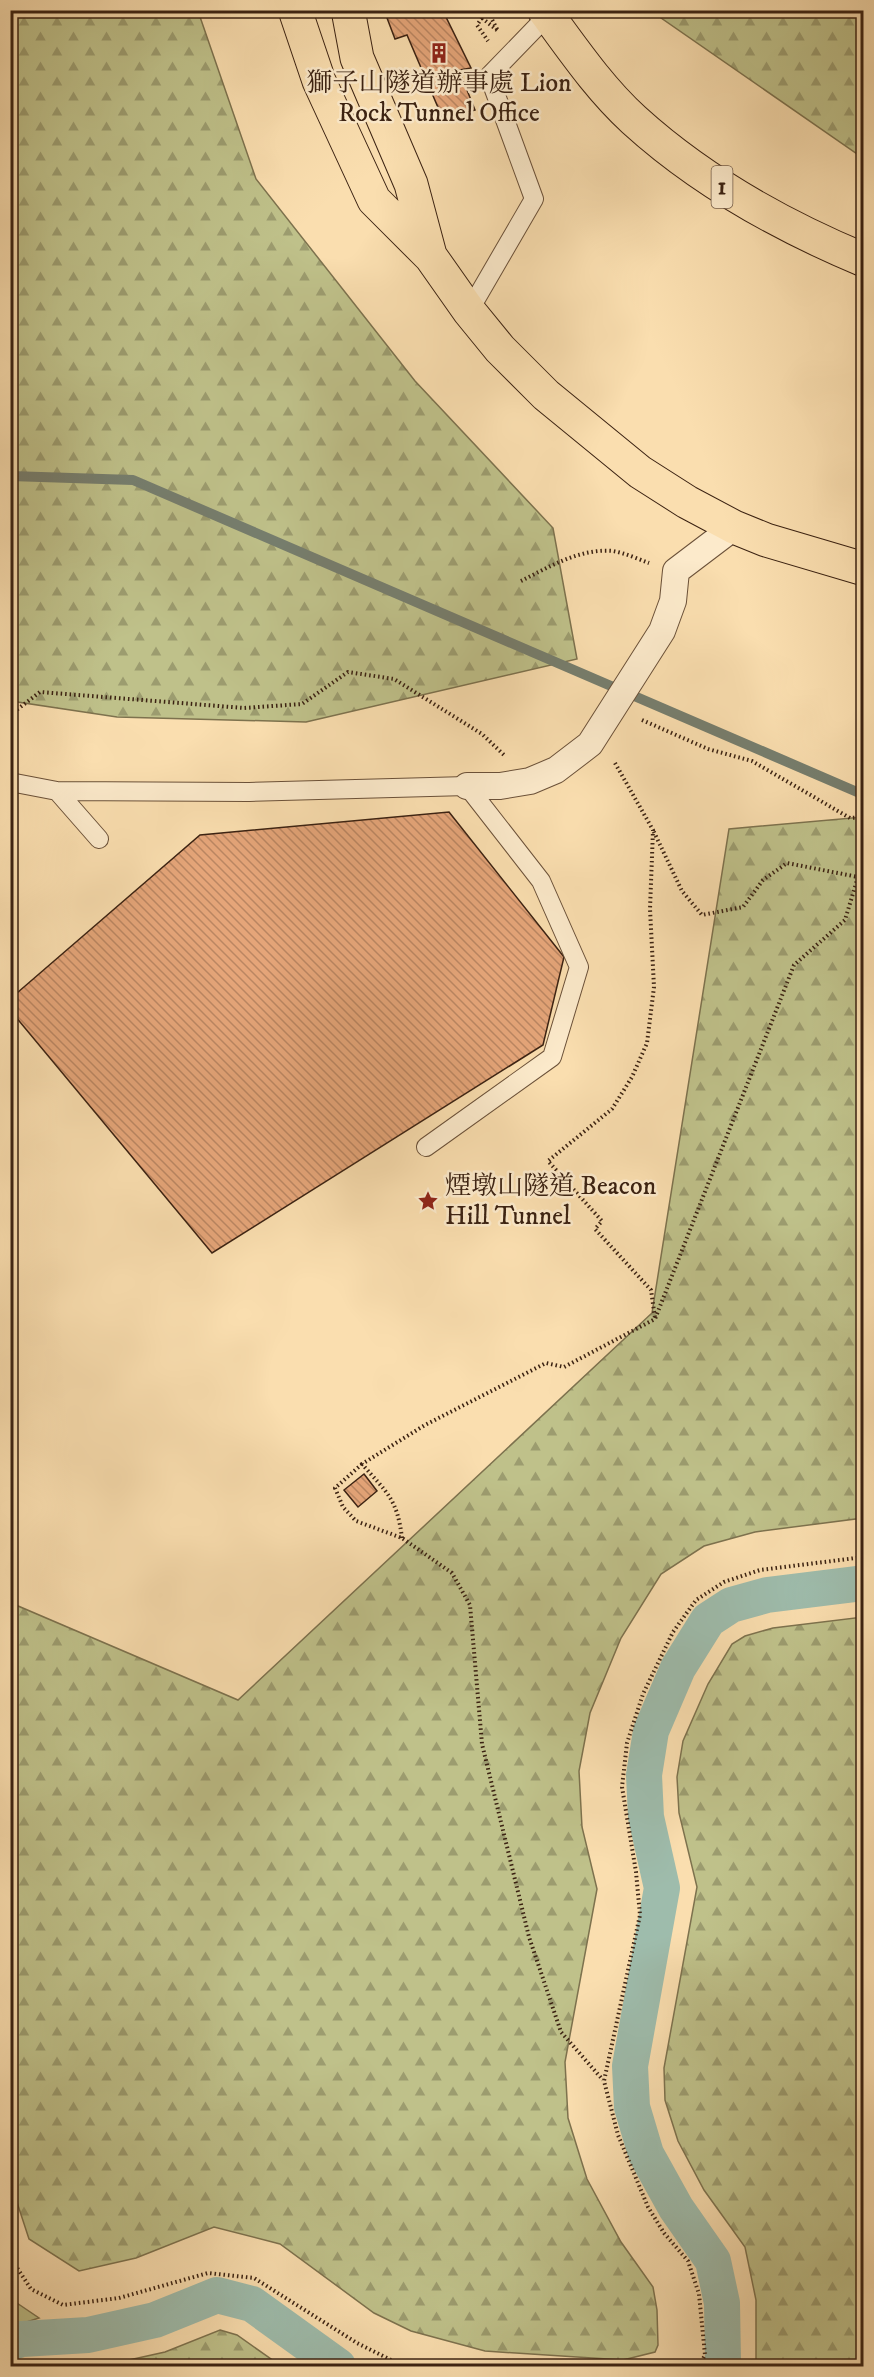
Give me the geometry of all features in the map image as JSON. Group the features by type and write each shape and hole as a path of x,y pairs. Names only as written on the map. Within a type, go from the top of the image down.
{"highway":[{"path":"295,10 319,81 374,200 431,257 469,311 500,349 583,428 640,472 734,527 766,540 864,569"},
{"path":"348,10 357,58 411,184 431,257"},
{"name":"1","path":"546,13 601,85 633,119 686,163 775,219 864,260"}],"street":[{"path":"467,786 500,786 530,781 556,770 590,744 662,631 673,601 676,571 734,527"}],"lane":[{"path":"469,311 534,199 489,76 546,13"},
{"path":"10,782 57,791 249,792 467,786 541,881 579,967 552,1057 426,1147"},
{"path":"57,791 99,838"}],"path":[{"path":"482,18 498,31 487,10"},
{"path":"521,582 568,558 614,551 676,571"},
{"path":"10,714 40,692 244,708 302,704 348,672 394,679 482,734 530,781"},
{"path":"613,708 708,749 752,761 850,818 864,817"},
{"path":"590,744 616,764 630,785 633,798 653,830 682,891 702,915 743,907 763,880 787,863 858,878 845,920 794,965 655,1319 564,1367 546,1363 425,1425 362,1464 335,1488 343,1507 356,1521 402,1538 452,1573 470,1605 482,1744 529,1937 561,2032 604,2081 618,2135 648,2207 664,2233 688,2261 700,2304 705,2355 699,2367"},
{"path":"653,830 650,909 654,987 647,1043 632,1077 612,1109 548,1161 602,1221 595,1229 651,1290 655,1319"},
{"path":"362,1464 392,1497 399,1513 402,1538"},
{"path":"604,2081 640,1916 636,1872 622,1786 627,1743 643,1694 673,1632 696,1600 724,1582 760,1570 864,1557"},
{"path":"10,2257 30,2289 63,2305 119,2298 208,2273 254,2278 357,2343 403,2367"}],"green space":[{"path":"10,11 198,11 256,179 415,381 553,528 577,659 306,722 117,717 11,701"},
{"path":"651,11 863,11 863,158"},
{"path":"863,817 863,1518 755,1532 704,1546 661,1574 621,1638 590,1713 579,1771 582,1827 597,1889 565,2062 568,2118 587,2179 621,2242 653,2287 657,2310 658,2345 655,2352 623,2360 485,2351 411,2331 374,2313 280,2244 214,2227 136,2258 79,2271 29,2239 11,2184 11,1603 238,1700 652,1313 729,829"},
{"path":"863,1617 863,2366 756,2366 756,2300 745,2247 704,2190 678,2141 665,2100 664,2068 697,1887 679,1813 677,1777 683,1741 708,1684 732,1644 745,1636 773,1628"},
{"path":"11,2299 39,2318 11,2327"},
{"path":"220,2330 237,2335 281,2366 102,2366 165,2352"}],"building":[{"name":"獅子山隧道辦事處 Lion Rock Tunnel Office","path":"384,10 455,10 445,15 471,68 459,70 475,110 443,119 407,35 395,39"},
{"path":"449,812 564,957 543,1045 212,1253 10,1010 10,999 200,835"},
{"path":"364,1474 377,1491 358,1507 344,1490"}],"waterway":[{"path":"10,476 133,480 864,795"},
{"path":"720,2366 723,2361 722,2303 713,2261 676,2208 646,2154 632,2107 630,2066 662,1888 646,1817 644,1775 651,1731 678,1668 708,1620 731,1605 767,1595 864,1583"},
{"path":"10,2343 22,2339 88,2335 155,2320 217,2295 252,2304 338,2366"}],"place":[{"name":"獅子山隧道辦事處 Lion Rock Tunnel Office","path":"439,53"},
{"name":"煙墩山隧道 Beacon Hill Tunnel","path":"428,1201"}]}
